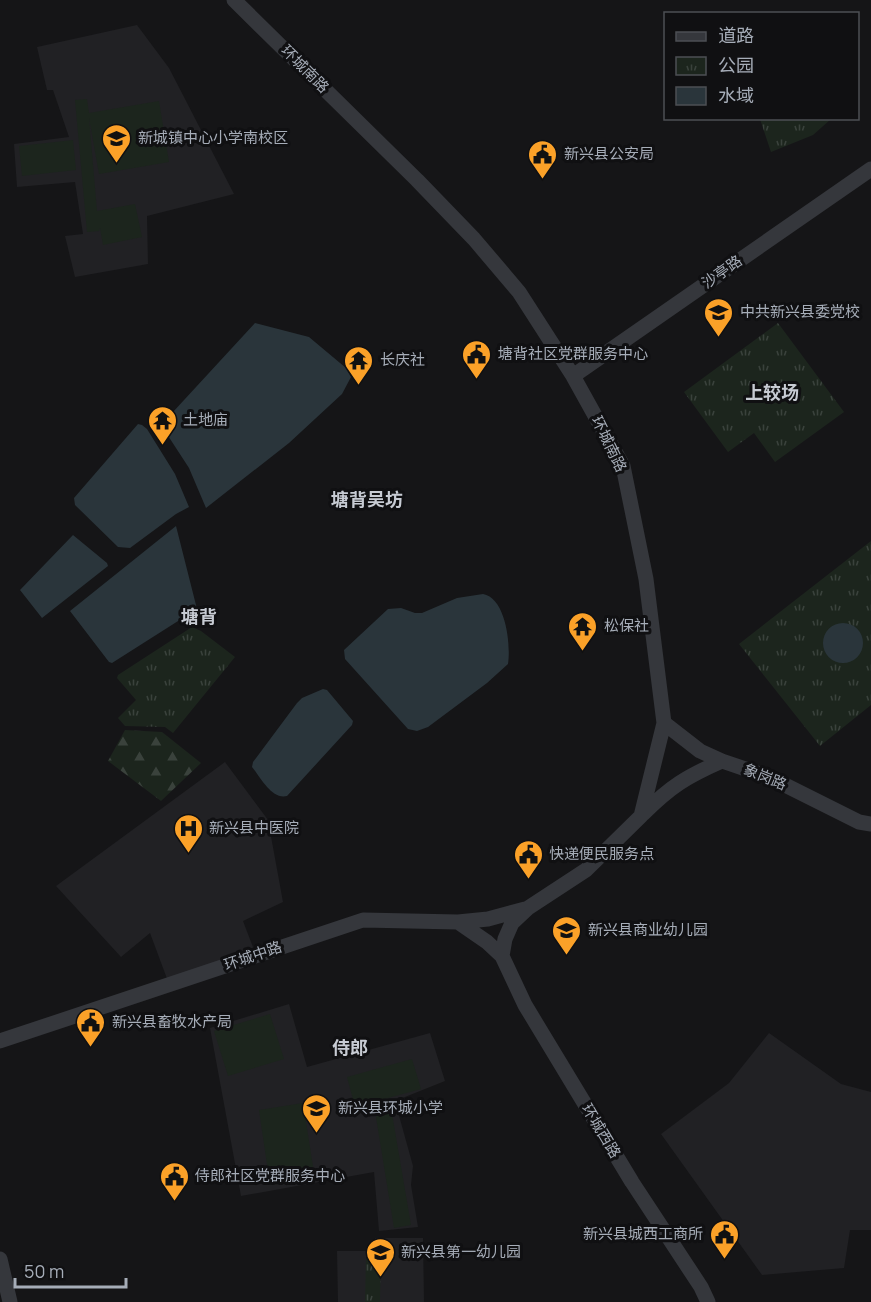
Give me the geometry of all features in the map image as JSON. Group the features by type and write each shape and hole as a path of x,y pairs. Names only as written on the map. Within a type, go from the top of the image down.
{"street":[{"name":"环城南路","path":"234,0 417,180 474,239 519,291 573,375 623,466 646,579 664,723 641,816"},
{"name":"沙亭路","path":"573,375 871,169"},
{"name":"象岗路","path":"664,723 700,751 769,777 859,822 871,824"},
{"path":"502,956 505,939 512,923 528,908 586,870 663,794 684,778 722,761"},
{"name":"环城中路","path":"0,1041 363,920 458,922 488,919 528,908"},
{"path":"458,922 487,942 502,956"},
{"name":"环城西路","path":"502,956 525,1005 632,1182 701,1287 708,1302"},
{"path":"0,1259 10,1302"}],"shaded area":[{"name":"新城镇中心小学南校区","path":"137,25 169,68 234,194 147,216 148,264 75,277 65,236 83,234 75,182 17,187 14,144 69,137 53,90 47,90 37,47"},
{"name":"新兴县中医院","path":"225,762 268,820 283,902 243,921 256,955 169,984 150,933 121,957 56,886"},
{"name":"新兴县环城小学","path":"289,1004 307,1067 430,1033 445,1081 395,1101 413,1166 411,1185 418,1227 379,1231 374,1172 241,1196 210,1028"},
{"path":"769,1033 841,1084 871,1092 871,1230 850,1230 844,1268 762,1275 661,1134 729,1083"},
{"name":"新兴县第一幼儿园","path":"375,1238 423,1238 424,1302 338,1302 337,1251 374,1251"}],"green space":[{"path":"87,99 89,113 159,101 169,162 99,174 89,118 97,211 135,204 142,237 103,245 100,228 99,231 87,232 75,100"},
{"path":"761,120 830,120 813,135 771,152"},
{"path":"73,140 76,170 22,176 19,146"},
{"path":"778,323 844,412 775,462 754,433 728,452 684,392"},
{"path":"871,541 871,705 820,746 739,644"},
{"path":"192,627 201,631 235,657 173,733 165,727 125,726 118,718 136,700 117,678 118,675"},
{"path":"125,730 162,732 201,763 161,801 108,761"},
{"path":"270,1014 284,1059 228,1076 214,1031"},
{"path":"412,1059 421,1089 355,1107 347,1077"},
{"path":"390,1102 411,1225 394,1228 374,1105"},
{"path":"303,1103 315,1179 270,1185 259,1110"},
{"path":"366,1257 381,1257 380,1302 365,1302"}],"water":[{"path":"255,323 309,337 346,368 351,377 342,394 289,443 206,508 189,468 161,425"},
{"path":"138,424 147,429 175,474 189,507 130,548 118,547 75,505 74,498"},
{"path":"176,526 197,609 112,663 109,662 70,611"},
{"path":"73,535 108,566 42,618 20,590"},
{"path":"483,594 491,597 502,613 509,646 508,664 487,683 428,727 417,731 408,729 345,659 344,650 388,609 401,608 422,613 457,598"},
{"path":"843,623 851,624 857,629 862,635 862,651 857,657 851,662 843,663 835,662 829,657 824,651 823,643 824,635 829,629 835,624"},
{"path":"323,689 327,690 353,721 352,725 287,796 276,795 252,767 253,762 297,703 302,698"}],"place":[{"name":"新城镇中心小学南校区","path":"117,164"},
{"name":"新兴县公安局","path":"543,180"},
{"name":"中共新兴县委党校","path":"719,338"},
{"name":"塘背社区党群服务中心","path":"477,380"},
{"name":"长庆社","path":"359,386"},
{"name":"土地庙","path":"162,446"},
{"name":"松保社","path":"583,652"},
{"name":"新兴县中医院","path":"188,854"},
{"name":"快递便民服务点","path":"528,880"},
{"name":"新兴县商业幼儿园","path":"567,956"},
{"name":"新兴县畜牧水产局","path":"91,1048"},
{"name":"新兴县环城小学","path":"317,1134"},
{"name":"侍郎社区党群服务中心","path":"174,1202"},
{"name":"新兴县城西工商所","path":"724,1260"},
{"name":"新兴县第一幼儿园","path":"380,1278"}],"district":[{"name":"上较场","path":"772,393"},
{"name":"塘背吴坊","path":"367,500"},
{"name":"塘背","path":"199,617"},
{"name":"侍郎","path":"350,1048"}]}
